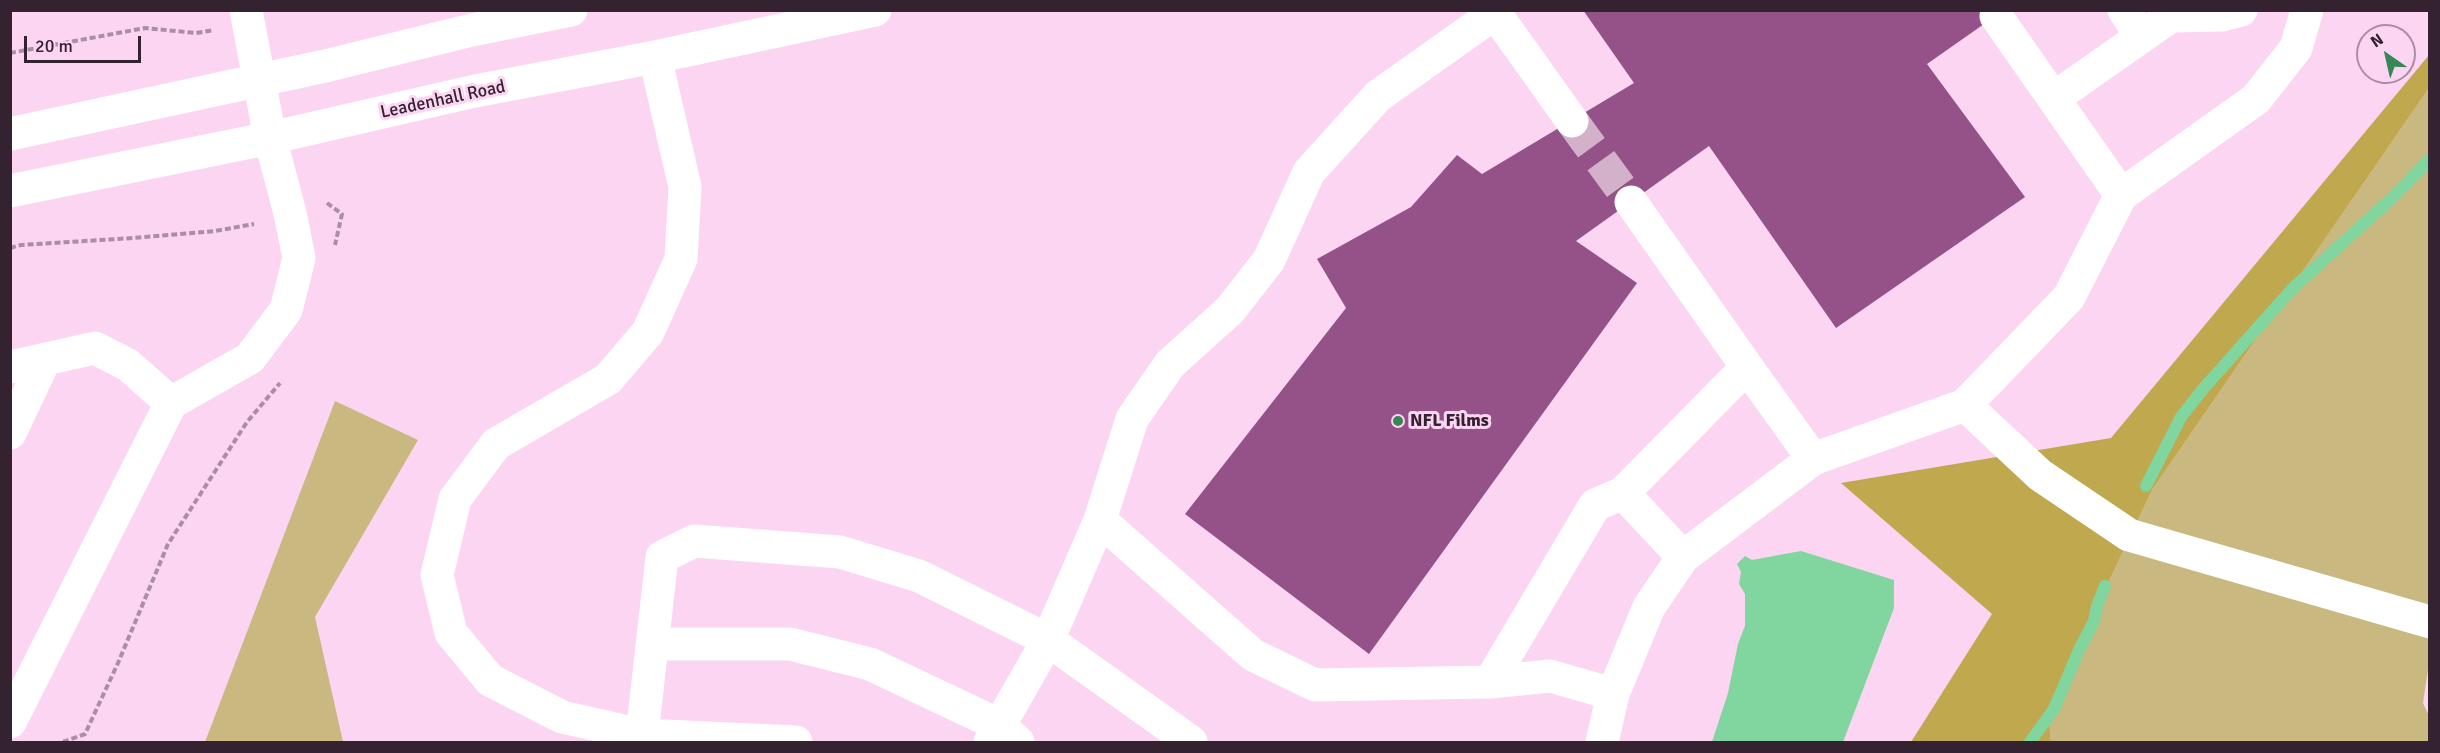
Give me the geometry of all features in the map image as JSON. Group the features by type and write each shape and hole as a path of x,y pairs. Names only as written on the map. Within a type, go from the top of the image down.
{"street":[{"path":"10,134 570,10"},
{"name":"Leadenhall Road","path":"10,191 270,138 475,91 655,57 875,10"},
{"path":"2054,98 2133,23 2171,16 2222,15 2241,10"},
{"path":"1602,742 1613,694 1649,607 1683,557 1814,459 1965,405 2069,297 2121,195 2256,99 2296,48 2307,10"},
{"path":"653,644 790,644 870,664 1003,737 1100,520 1132,419 1170,364 1230,310 1269,260 1309,172 1378,96 1494,12 1572,121"},
{"path":"1996,16 2121,195"},
{"path":"10,722 171,403 250,358 286,310 299,258 290,213 270,138 247,17"},
{"path":"655,57 685,187 681,259 648,332 608,379 496,444 455,499 436,575 451,633 490,680 562,717 642,735 796,742"},
{"path":"1631,202 1814,459"},
{"path":"10,367 95,348 129,365 171,403"},
{"path":"10,433 45,359"},
{"path":"1490,682 1595,505 1623,493 1747,367"},
{"path":"1965,405 2040,476 2129,535 2430,622"},
{"path":"1623,493 1683,557"},
{"path":"1100,520 1253,655 1315,685 1490,682 1550,675 1613,694"},
{"path":"642,735 662,557 694,542 840,552 919,576 1048,640 1191,742"}],"path":[{"path":"10,53 145,28 196,33 247,17"}],"shaded area":[{"path":"2429,55 2429,88 2152,490 2048,711 2051,742 1911,742 1992,614 1841,483 2111,438 2405,84 2416,84 2416,71"},
{"path":"2429,88 2430,656 2423,703 2429,716 2429,742 2051,742 2048,711 2152,490"},
{"path":"335,401 418,440 315,617 343,742 205,742"},
{"path":"1801,551 1894,580 1894,608 1843,742 1712,742 1728,693 1738,644 1745,626 1745,594 1739,584 1741,572 1737,564 1745,556 1752,560"}],"building":[{"name":"NFL Films","path":"1583,10 2004,10 1927,64 2025,197 1836,328 1709,146 1576,241 1637,283 1369,654 1185,514 1346,308 1317,259 1411,207 1457,155 1482,174 1634,83"}],"waterway":[{"path":"2146,486 2181,417 2203,389 2293,288 2393,197 2430,159"},
{"path":"2030,742 2054,709 2094,621 2105,586"}],"tunnel":[{"path":"1572,121 1631,202"}],"place":[{"name":"NFL Films","path":"1398,421"}]}
